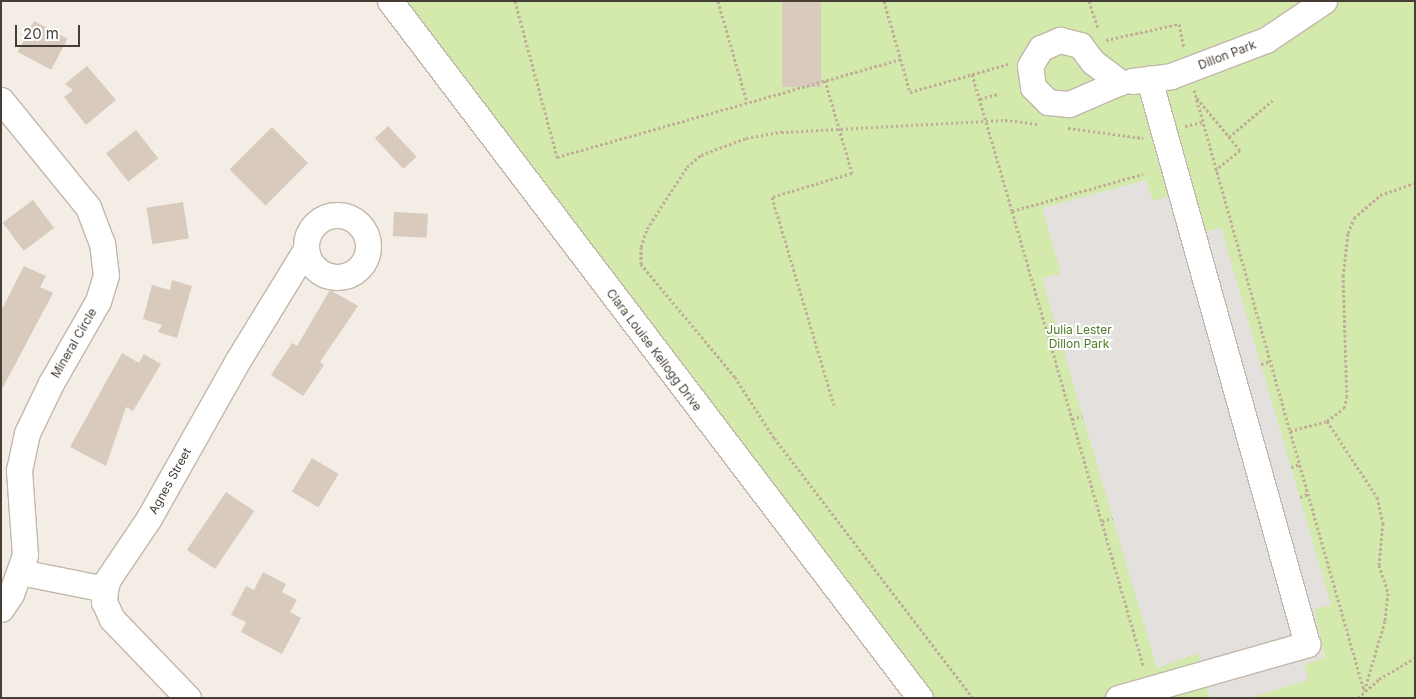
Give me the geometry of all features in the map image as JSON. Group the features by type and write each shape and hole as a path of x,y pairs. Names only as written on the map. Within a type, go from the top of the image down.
{"street":[{"name":"Clara Louise Kellogg Drive","path":"390,1 920,698"},
{"name":"Dillon Park","path":"1120,82 1149,79 1189,69 1266,40 1324,1"},
{"path":"1118,698 1307,644 1149,79"},
{"name":"Mineral Circle","path":"1,100 88,207 102,243 106,275 98,301 52,383 27,434 19,470 25,555 20,572 1,609"},
{"name":"Agnes Street","path":"105,589 108,578 150,518 238,360 306,249"},
{"path":"20,572 105,589 104,602 112,619 188,698"}],"path":[{"path":"515,1 557,157 900,59"},
{"path":"718,1 747,102"},
{"path":"884,1 910,92 1013,62"},
{"path":"1089,1 1096,26 1105,40 1179,24 1215,170 1364,692"},
{"path":"1090,23 1096,26"},
{"path":"972,74 1145,668"},
{"path":"825,80 852,173 772,197 834,405"},
{"path":"980,99 999,94"},
{"path":"1196,96 1240,150 1215,170"},
{"path":"1229,137 1273,100"},
{"path":"973,698 774,438 734,377 641,264 641,247 647,230 687,167 702,155 754,136 839,128 1005,120 1042,125"},
{"path":"1061,127 1137,139 1202,122"},
{"path":"1012,211 1143,174"},
{"path":"1290,431 1326,421 1344,408 1347,397 1343,276 1350,226 1366,204 1380,195 1415,183"},
{"path":"1261,364 1271,361"},
{"path":"1072,419 1083,416"},
{"path":"1326,421 1377,497 1383,523 1380,564 1388,594 1384,621 1364,692"},
{"path":"1291,467 1300,464"},
{"path":"1300,496 1308,494"},
{"path":"1102,522 1113,518"},
{"path":"1358,698 1398,665 1415,658"}],"green space":[{"name":"Julia Lester Dillon Park","path":"402,1 1415,1 1415,698 933,698"}],"shaded area":[{"path":"1146,180 1153,201 1190,189 1204,232 1221,228 1331,604 1314,610 1325,657 1304,665 1308,680 1249,698 1210,698 1198,653 1157,668 1042,278 1061,274 1042,208"}],"building":[{"path":"782,1 821,1 821,87 782,87"},
{"path":"34,21 68,39 51,70 18,52"},
{"path":"87,66 116,100 86,125 64,97 73,90 65,84"},
{"path":"388,126 417,157 403,169 375,138"},
{"path":"272,127 308,163 266,205 230,169"},
{"path":"136,130 158,158 128,182 106,153"},
{"path":"33,200 54,228 24,251 3,223"},
{"path":"183,202 189,239 152,244 146,208"},
{"path":"394,212 428,214 427,238 393,236"},
{"path":"24,266 46,276 40,287 53,293 1,391 1,311"},
{"path":"172,280 192,286 177,338 158,332 162,325 143,319 152,285 170,290"},
{"path":"330,290 358,306 320,362 324,365 303,396 271,375 292,343 297,346"},
{"path":"122,353 139,363 144,354 161,364 133,411 126,407 106,466 70,447"},
{"path":"312,458 339,474 318,507 292,491"},
{"path":"226,492 254,511 215,569 187,550"},
{"path":"263,572 286,584 282,592 297,600 290,612 301,618 282,654 241,632 246,622 231,615 246,586 254,590"}]}
